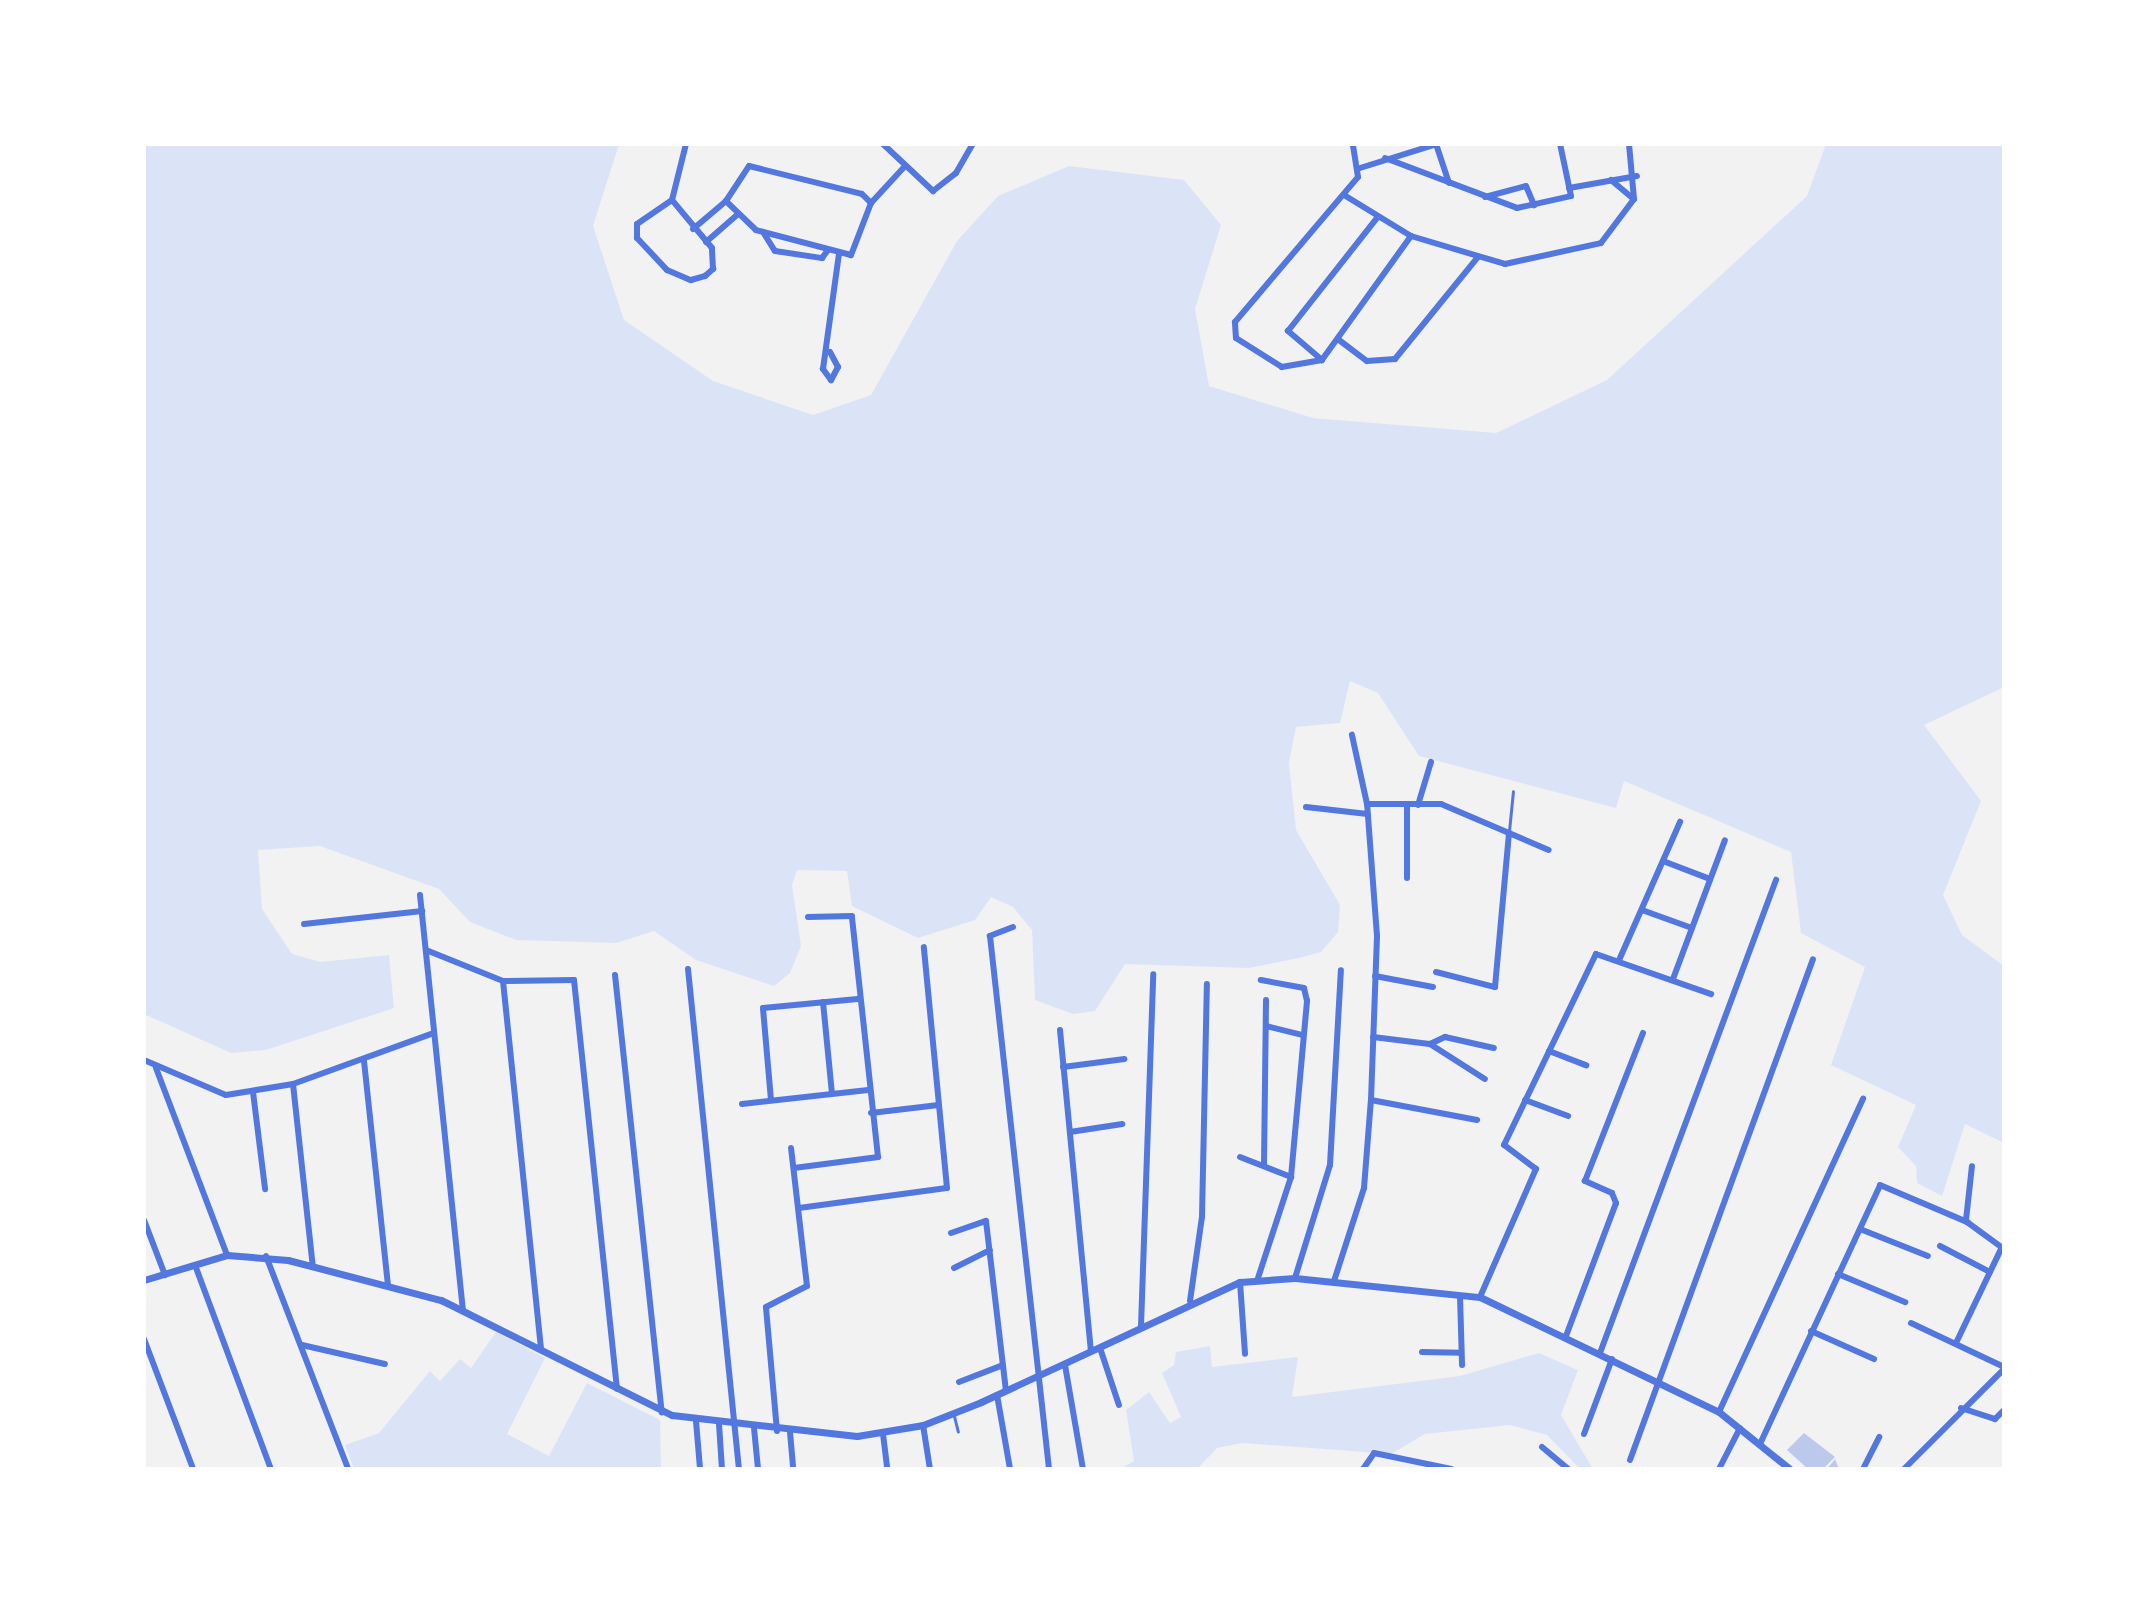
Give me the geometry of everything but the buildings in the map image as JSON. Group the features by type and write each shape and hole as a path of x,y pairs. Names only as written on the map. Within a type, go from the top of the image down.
{"street":[{"path":"672,200 706,242 713,269 691,280 643,247 637,224 672,200 686,144"},
{"path":"883,144 936,191 973,144"},
{"path":"1353,144 1360,168"},
{"path":"1411,236 1322,360 1290,370 1233,331 1344,195 1360,168 1414,147 1436,144 1449,183"},
{"path":"1385,158 1485,197 1534,205 1570,196 1560,144"},
{"path":"1344,195 1411,236 1478,257 1517,263 1601,243 1634,199 1637,176 1629,144"},
{"path":"693,229 726,201 742,171 758,166 862,194 871,203"},
{"path":"726,201 763,232 839,254 857,252 871,203 905,166"},
{"path":"1569,188 1637,176"},
{"path":"1611,180 1634,199"},
{"path":"1485,197 1526,186 1534,205"},
{"path":"706,242 738,214"},
{"path":"1322,360 1288,331 1377,218"},
{"path":"763,232 775,251 822,258 828,250"},
{"path":"830,352 839,254"},
{"path":"1339,340 1367,361 1395,359 1478,257"},
{"path":"1334,1281 1364,1188 1371,1100 1375,976 1368,814 1352,735"},
{"path":"1418,805 1431,762"},
{"path":"1367,804 1450,807 1549,850"},
{"path":"1407,805 1407,878"},
{"path":"1306,807 1368,814"},
{"path":"1620,958 1680,822"},
{"path":"1436,972 1495,987 1509,833"},
{"path":"1673,979 1725,840"},
{"path":"1663,861 1710,879"},
{"path":"1600,1353 1776,880"},
{"path":"420,895 463,1310"},
{"path":"1642,910 1692,928"},
{"path":"304,924 422,911"},
{"path":"794,1168 875,1159 852,916 808,917"},
{"path":"1013,927 990,936 1035,1379 1049,1469"},
{"path":"799,1208 947,1188 924,947"},
{"path":"426,950 503,981 574,980 617,1389"},
{"path":"1480,1297 1535,1174 1504,1145 1596,954 1620,958 1711,994"},
{"path":"1630,1460 1813,959"},
{"path":"688,969 739,1469"},
{"path":"1295,1278 1330,1165 1341,970"},
{"path":"1141,1326 1153,974"},
{"path":"615,975 662,1412"},
{"path":"1375,976 1433,987"},
{"path":"1258,1278 1291,1177 1304,988 1261,980"},
{"path":"503,981 541,1350"},
{"path":"1190,1301 1202,1217 1207,984"},
{"path":"771,1100 762,1010 858,999"},
{"path":"1264,1165 1266,1000"},
{"path":"823,1002 832,1094"},
{"path":"1266,1026 1303,1035"},
{"path":"1060,1030 1091,1352"},
{"path":"144,1060 219,1094 253,1092 293,1084 364,1061 434,1033"},
{"path":"1566,1336 1616,1203 1612,1193 1585,1181 1643,1033"},
{"path":"1373,1037 1430,1044 1485,1079"},
{"path":"1430,1044 1445,1037 1494,1048"},
{"path":"1549,1051 1586,1065"},
{"path":"1063,1067 1124,1059"},
{"path":"364,1061 388,1284"},
{"path":"156,1068 227,1255"},
{"path":"293,1084 313,1267"},
{"path":"742,1104 868,1090"},
{"path":"253,1092 265,1189"},
{"path":"1719,1412 1863,1099"},
{"path":"1371,1100 1477,1120"},
{"path":"1525,1100 1568,1116"},
{"path":"871,1113 939,1105"},
{"path":"1070,1132 1122,1124"},
{"path":"777,1431 766,1307 807,1286 791,1148"},
{"path":"1240,1157 1291,1177"},
{"path":"1967,1222 1962,1204 1972,1166"},
{"path":"1760,1444 1880,1185 1967,1222 2003,1248 1956,1343"},
{"path":"951,1233 982,1218 990,1250 1006,1391"},
{"path":"144,1220 165,1275"},
{"path":"1860,1229 1928,1256"},
{"path":"1940,1246 1990,1272"},
{"path":"954,1268 990,1250"},
{"path":"144,1280 227,1255 266,1256 388,1284 463,1310 662,1412 696,1421 777,1431 883,1434 923,1425 1035,1379 1190,1301 1240,1282 1258,1278 1295,1278 1480,1297 1719,1412 1790,1469"},
{"path":"266,1256 348,1469"},
{"path":"195,1265 271,1469"},
{"path":"1838,1274 1905,1302"},
{"path":"1240,1282 1245,1354"},
{"path":"1460,1296 1462,1365"},
{"path":"1904,1469 1961,1408 2004,1368 1911,1323"},
{"path":"1811,1331 1874,1359"},
{"path":"144,1339 193,1469"},
{"path":"302,1345 385,1364"},
{"path":"1100,1348 1119,1405"},
{"path":"1422,1352 1461,1353"},
{"path":"1584,1434 1612,1359"},
{"path":"959,1382 1003,1365"},
{"path":"1065,1365 1083,1469"},
{"path":"997,1395 1010,1469"},
{"path":"1961,1408 1995,1419 2003,1412"},
{"path":"696,1421 700,1469"},
{"path":"719,1424 722,1469"},
{"path":"923,1425 930,1469"},
{"path":"754,1428 758,1469"},
{"path":"1719,1469 1740,1428"},
{"path":"790,1432 793,1469"},
{"path":"883,1434 887,1469"},
{"path":"1863,1469 1879,1437"},
{"path":"1542,1447 1568,1469"},
{"path":"1363,1469 1368,1456 1451,1469"}],"lane":[{"path":"1509,833 1513,791"},
{"path":"954,1413 958,1432"}],"shaded area":[{"path":"144,144 619,144 593,226 624,320 713,381 813,415 871,395 957,241 998,196 1069,166 1184,180 1221,225 1195,309 1209,386 1313,418 1496,433 1607,380 1807,196 1826,144 2004,144 2004,687 1924,725 1981,801 1943,895 1962,935 2004,966 2004,1143 1965,1124 1942,1196 1917,1183 1916,1166 1898,1147 1916,1105 1831,1065 1865,967 1801,933 1791,852 1624,781 1616,808 1419,756 1378,693 1350,681 1340,723 1296,727 1289,763 1296,830 1340,905 1338,932 1321,952 1249,968 1125,964 1095,1011 1073,1014 1035,1000 1032,930 1013,907 991,897 975,920 918,938 852,906 847,871 797,870 792,885 801,946 790,973 774,986 696,960 654,931 616,943 516,940 470,922 439,889 320,846 258,850 262,909 292,954 320,962 389,955 394,1008 266,1050 231,1053 144,1014"},
{"path":"496,1332 545,1358 507,1434 549,1456 587,1383 660,1420 661,1469 354,1469 345,1445 379,1433 430,1371 440,1381 460,1359 471,1368"},
{"path":"1210,1346 1212,1367 1298,1357 1292,1397 1460,1376 1539,1353 1578,1370 1561,1415 1593,1469 1580,1469 1547,1435 1510,1425 1425,1434 1391,1454 1242,1443 1217,1448 1197,1469 1120,1469 1134,1461 1126,1410 1149,1392 1170,1423 1181,1417 1162,1373 1174,1365 1176,1352"}]}
